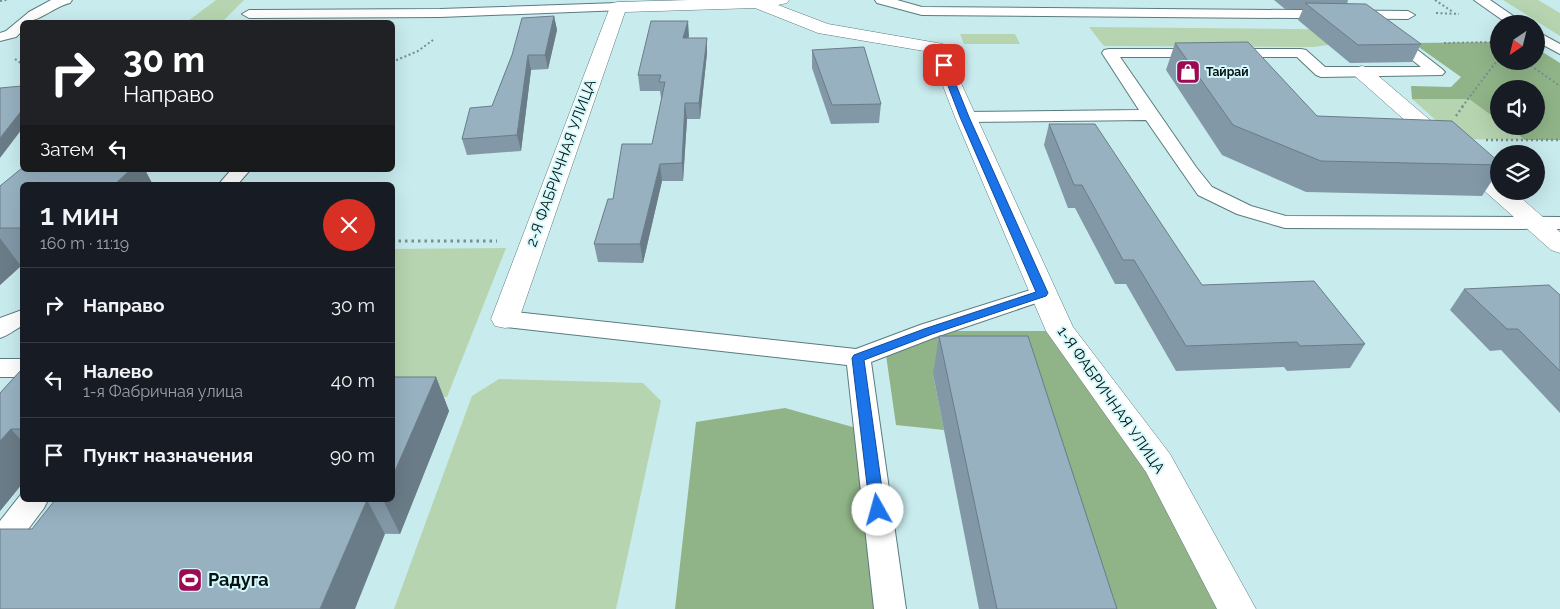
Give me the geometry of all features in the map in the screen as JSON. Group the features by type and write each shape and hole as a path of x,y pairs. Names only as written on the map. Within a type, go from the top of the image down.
{"street":[{"path":"618,6 769,1"},
{"name":"1-Я ФАБРИЧНАЯ УЛИЦА","path":"769,1 824,29 937,48 964,117 1060,331 1158,463 1237,609"},
{"name":"2-Я ФАБРИЧНАЯ УЛИЦА","path":"504,319 618,6"},
{"path":"1362,72 1560,245"}],"lane":[{"path":"28,20 58,1 65,0"},
{"path":"245,18 259,0"},
{"path":"882,0 922,11 1408,15 1388,0"},
{"path":"1480,0 1502,14"},
{"path":"245,18 379,18 440,13 618,6"},
{"path":"1364,15 1437,72 1321,72 1301,53 1109,53 1189,171 1205,191 1244,210 1285,222 1560,223"},
{"path":"1545,41 1560,50"},
{"path":"964,117 1151,115"},
{"path":"231,182 239,172"},
{"path":"504,319 858,358 1042,293"},
{"path":"0,330 6,324 20,319"},
{"path":"858,358 890,609"},
{"path":"0,368 20,368"},
{"path":"0,543 32,502"}],"path":[{"path":"0,0 8,0"},
{"path":"1405,13 1502,14"},
{"path":"1400,43 1490,42"},
{"path":"1439,139 1490,70"},
{"path":"1537,70 1560,86"},
{"path":"1439,139 1560,140"},
{"path":"395,241 532,242"}],"green space":[{"path":"216,0 244,0 224,20 189,20"},
{"path":"1503,0 1538,0 1560,13 1560,36 1545,27 1545,15 1527,15"},
{"path":"1089,27 1383,30 1328,45 1313,47 1104,46"},
{"path":"960,34 1015,34 1020,44 964,44"},
{"path":"1490,42 1490,70 1545,70 1545,54 1560,63 1560,140 1525,140 1519,135 1545,135 1545,80 1490,80 1490,114 1469,99 1412,99 1411,86 1451,87 1461,77 1413,43"},
{"path":"1412,99 1469,99 1490,114 1490,135 1519,135 1525,140 1457,139"},
{"path":"506,248 447,397 395,397 395,249"},
{"path":"928,331 1060,331 1237,609 1088,609 933,374 944,430 896,425 885,348"},
{"path":"499,379 643,383 661,401 616,609 394,609 472,396"},
{"path":"785,408 867,431 890,609 675,609 696,422"}],"building":[{"path":"1305,3 1366,4 1421,44 1358,45"},
{"path":"554,16 545,55 528,55 517,135 462,139 470,108 492,106 512,55 522,18"},
{"path":"651,21 688,21 683,38 707,38 699,103 685,103 682,163 660,164 640,244 594,244 608,199 613,199 622,144 652,144 665,82 659,82 661,75 638,75"},
{"path":"1248,42 1317,116 1452,121 1490,154 1490,165 1321,161 1233,125 1175,43"},
{"path":"864,47 881,104 832,105 812,50"},
{"path":"20,86 20,113 0,138 0,88"},
{"path":"1049,124 1095,124 1202,285 1314,281 1365,344 1300,346 1297,342 1186,346 1134,260 1123,260 1082,185 1074,185"},
{"path":"20,170 20,172 128,172 117,182 20,182 20,228 0,228 0,186"},
{"path":"1549,285 1560,295 1560,371 1518,329 1507,329 1464,289"},
{"path":"939,336 1028,336 1117,609 997,609"},
{"path":"20,371 20,429 11,429 0,441 0,393"},
{"path":"395,377 436,377 395,471"},
{"path":"53,502 366,502 320,609 0,609 0,529 32,529"}],"place":[{"name":"Тайрай","path":"1188,72"},
{"name":"Радуга","path":"190,580"}],"route":[{"path":"878,510 858,358 1042,293 964,117 944,65"}]}
